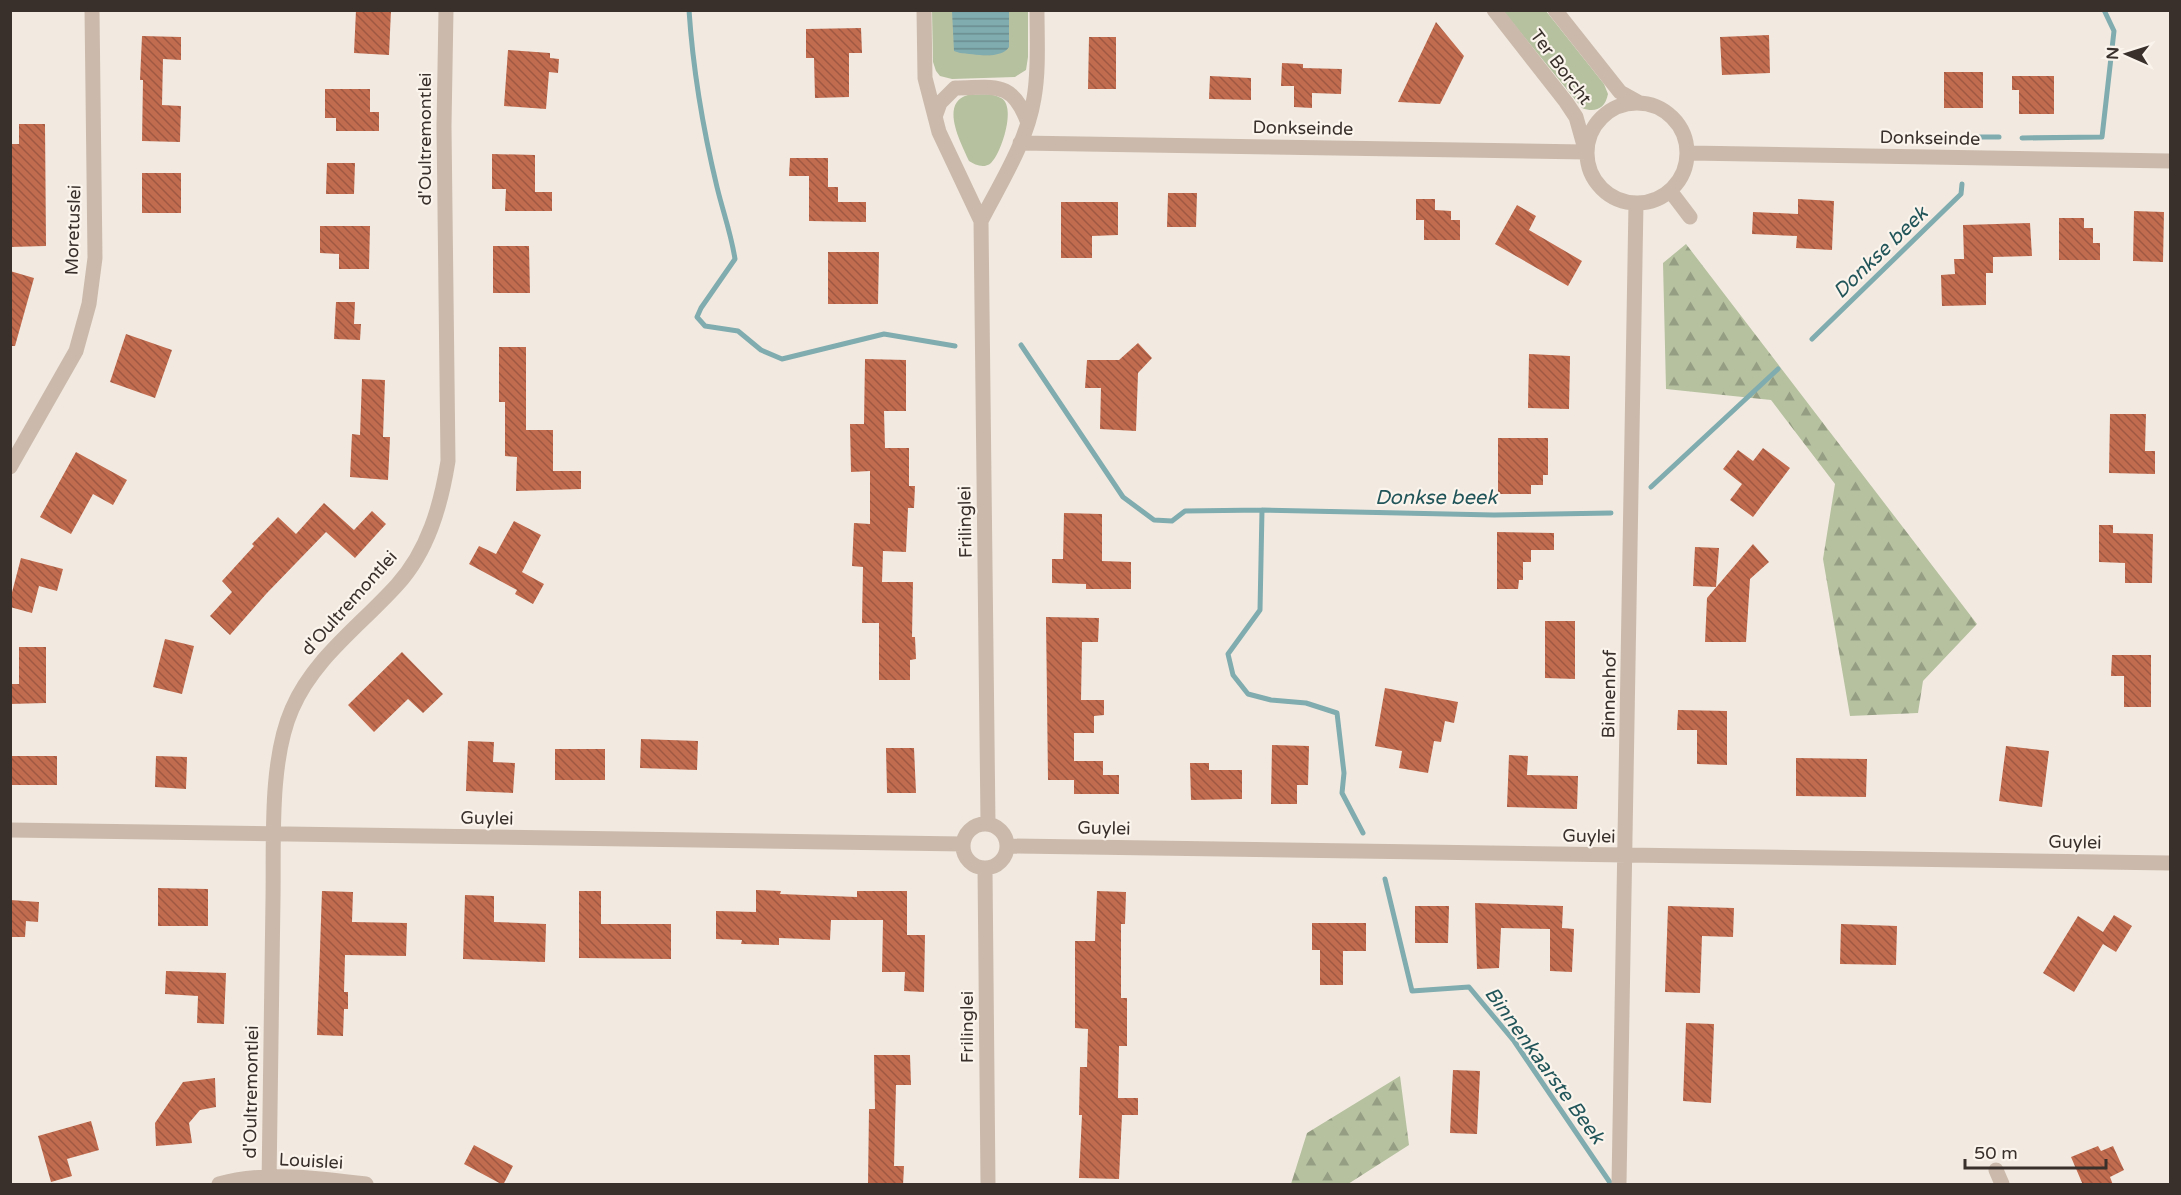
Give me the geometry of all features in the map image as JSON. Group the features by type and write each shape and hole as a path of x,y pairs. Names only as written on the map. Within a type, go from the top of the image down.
{"street":[{"name":"Moretuslei","path":"10,467 76,351 89,304 95,258 93,10"},
{"name":"d'Oultremontlei","path":"269,1181 274,835 280,745 291,710 304,684 324,658 398,584 417,557 433,524 442,497 447,461 444,138 446,10"},
{"name":"Frilinglei","path":"924,10 925,78 939,132 981,221 988,823"},
{"name":"Frilinglei","path":"981,221 1020,143 1035,98 1036,10"},
{"name":"Ter Borcht","path":"1494,10 1566,102 1575,117 1586,152"},
{"name":"Ter Borcht","path":"1555,10 1620,92 1641,103"},
{"path":"935,117 940,103 954,88 999,88 1014,95 1028,123"},
{"path":"1641,103 1660,109 1675,119 1684,131 1689,153 1680,182 1671,192 1649,202 1636,203 1615,198 1597,183 1587,162 1586,152 1588,137 1608,112 1621,104 1641,103"},
{"name":"Donkseinde","path":"1020,143 1586,152"},
{"name":"Donkseinde","path":"1689,153 2170,161"},
{"path":"1671,192 1690,217"},
{"name":"Binnenhof","path":"1619,1185 1636,203"},
{"path":"988,823 1003,831 1008,846 1005,857 1000,863 985,868 972,864 967,859 963,844 967,832 973,827 988,823"},
{"name":"Guylei","path":"10,830 963,844"},
{"name":"Guylei","path":"1008,846 2170,863"},
{"name":"Frilinglei","path":"985,868 988,1185"},
{"path":"1996,1170 2002,1185"},
{"name":"Louislei","path":"219,1185 229,1181 308,1178 366,1185"}],"green space":[{"path":"932,11 1028,11 1026,70 1015,77 952,79 940,76 933,62"},
{"path":"1503,11 1546,11 1604,84 1608,94 1602,106 1595,110 1582,108"},
{"path":"968,95 997,96 1006,103 1008,110 1003,141 995,158 985,166 969,161 955,124 953,115 955,106 959,99"},
{"path":"1686,244 1977,624 1923,681 1918,713 1850,716 1823,559 1835,484 1771,400 1666,389 1663,263"},
{"path":"1400,1076 1409,1145 1348,1184 1291,1184 1307,1133"}],"water":[{"path":"952,11 1009,11 1009,47 1000,54 994,55 954,51"}],"building":[{"path":"356,10 391,10 389,55 354,53"},
{"path":"1436,22 1464,56 1440,104 1398,102"},
{"path":"861,28 862,53 849,53 849,97 815,98 814,58 806,58 806,29"},
{"path":"1769,35 1770,73 1722,75 1720,37"},
{"path":"142,36 181,37 181,60 163,59 162,105 181,106 180,142 142,141 143,80 140,80"},
{"path":"1089,37 1116,37 1116,89 1088,89"},
{"path":"508,50 550,53 550,58 559,59 558,73 549,72 546,109 504,106"},
{"path":"1282,63 1303,64 1303,68 1342,69 1341,94 1312,93 1312,108 1294,107 1294,86 1281,86"},
{"path":"1944,72 1983,72 1983,108 1944,108"},
{"path":"1210,76 1251,78 1251,100 1209,99"},
{"path":"2012,76 2054,76 2054,114 2019,114 2019,90 2012,90"},
{"path":"325,89 370,89 370,112 379,112 379,131 336,131 336,118 325,118"},
{"path":"19,124 45,124 46,246 10,247 10,144 19,144"},
{"path":"492,154 535,155 535,192 552,192 552,211 505,211 506,189 492,189"},
{"path":"790,158 828,158 828,187 838,187 838,202 866,202 866,222 809,221 809,176 789,176"},
{"path":"327,163 355,163 354,194 326,194"},
{"path":"142,173 181,173 181,213 142,213"},
{"path":"1168,193 1197,193 1196,227 1167,227"},
{"path":"1416,199 1435,199 1435,210 1451,211 1451,220 1460,220 1460,240 1424,240 1424,220 1416,220"},
{"path":"1798,199 1834,201 1832,250 1796,248 1797,236 1752,234 1753,212 1798,214"},
{"path":"1061,202 1118,202 1118,235 1092,236 1092,258 1061,258"},
{"path":"1517,205 1536,216 1529,230 1582,261 1568,286 1495,244"},
{"path":"2134,211 2164,212 2163,262 2133,261"},
{"path":"2059,218 2084,218 2084,228 2093,228 2093,243 2100,243 2100,260 2059,260"},
{"path":"2030,223 2032,256 1993,257 1993,273 1986,273 1986,305 1942,306 1941,275 1955,274 1954,259 1964,259 1963,225"},
{"path":"320,226 370,226 369,269 339,269 339,254 320,253"},
{"path":"493,246 529,246 530,293 493,293"},
{"path":"828,252 879,252 878,304 828,304"},
{"path":"10,271 34,278 15,346 10,346"},
{"path":"336,302 355,302 354,324 361,324 360,340 334,339"},
{"path":"126,334 172,350 155,398 110,382"},
{"path":"1138,343 1152,358 1138,373 1136,431 1100,429 1101,388 1085,388 1087,360 1119,360"},
{"path":"499,347 526,347 526,430 553,430 553,471 581,471 581,489 516,491 517,457 505,456 505,402 499,402"},
{"path":"1529,354 1570,356 1569,409 1528,408"},
{"path":"865,359 906,360 906,411 884,411 885,448 909,448 909,486 915,486 914,508 908,508 906,552 883,551 882,582 913,582 912,637 915,637 916,659 910,660 910,680 879,680 879,623 862,623 863,567 852,566 854,523 870,524 870,471 851,472 850,424 864,424"},
{"path":"362,379 385,380 383,437 390,437 388,480 350,477 352,434 360,435"},
{"path":"2110,414 2146,414 2145,451 2155,451 2155,474 2109,473"},
{"path":"1498,438 1548,438 1548,475 1543,475 1543,485 1531,485 1531,494 1498,494"},
{"path":"1763,448 1790,468 1753,517 1730,500 1742,484 1723,469 1738,450 1753,461"},
{"path":"76,452 127,480 113,505 93,494 71,534 40,517"},
{"path":"324,503 354,530 372,511 386,524 355,558 326,532 230,635 210,616 232,592 222,581 278,517 296,534"},
{"path":"1064,513 1102,514 1102,561 1131,562 1131,589 1086,589 1086,584 1052,583 1052,559 1063,559"},
{"path":"514,521 541,535 522,572 544,584 533,604 515,594 517,590 469,564 479,546 496,554"},
{"path":"2099,525 2113,525 2113,533 2153,534 2152,583 2125,583 2125,563 2099,562"},
{"path":"1497,532 1554,533 1554,550 1531,550 1531,562 1523,562 1523,580 1519,580 1518,589 1497,589"},
{"path":"1753,544 1769,562 1750,579 1746,642 1705,642 1707,598"},
{"path":"1695,547 1719,548 1716,587 1693,586"},
{"path":"21,558 63,569 57,591 39,586 32,613 10,607"},
{"path":"1046,617 1099,618 1098,642 1082,642 1081,700 1104,700 1104,715 1094,716 1094,733 1074,733 1074,761 1103,761 1103,775 1119,775 1119,794 1074,794 1074,780 1048,780"},
{"path":"1545,621 1575,621 1575,679 1545,678"},
{"path":"165,639 194,646 182,694 153,687"},
{"path":"19,647 46,647 46,703 10,704 10,684 19,684"},
{"path":"402,652 443,694 423,713 408,699 374,732 348,705"},
{"path":"2112,655 2151,655 2151,707 2124,707 2124,676 2111,676"},
{"path":"1385,688 1458,702 1454,723 1445,721 1441,742 1434,741 1428,773 1399,768 1402,751 1375,746"},
{"path":"1678,710 1727,711 1727,765 1697,764 1697,730 1677,730"},
{"path":"641,739 698,741 697,770 640,768"},
{"path":"468,741 494,742 493,762 515,763 513,793 466,791"},
{"path":"1272,745 1309,746 1308,785 1297,785 1297,804 1271,804"},
{"path":"2006,746 2049,751 2042,807 1999,801"},
{"path":"886,748 914,748 916,793 887,793"},
{"path":"555,749 605,749 605,780 555,780"},
{"path":"1509,755 1528,756 1527,775 1578,776 1577,809 1507,807"},
{"path":"10,756 57,756 57,785 10,785"},
{"path":"156,756 187,757 186,789 155,787"},
{"path":"1796,758 1867,759 1866,797 1796,796"},
{"path":"1190,763 1209,763 1209,770 1242,770 1242,799 1191,800"},
{"path":"158,888 208,889 208,926 158,926"},
{"path":"756,890 781,891 780,894 857,897 857,891 907,891 907,935 925,935 924,992 904,991 905,972 882,972 883,920 831,920 830,940 779,938 779,945 741,944 742,940 716,939 716,911 756,912"},
{"path":"322,891 353,892 352,922 407,923 406,956 345,955 344,992 348,992 348,1009 344,1009 343,1036 317,1035"},
{"path":"579,891 601,891 601,924 671,924 671,959 579,958"},
{"path":"1097,891 1126,892 1125,924 1121,924 1121,998 1127,998 1127,1046 1119,1046 1118,1098 1138,1098 1138,1115 1122,1115 1119,1179 1079,1178 1082,1115 1079,1115 1080,1067 1087,1067 1088,1029 1075,1028 1075,941 1095,941"},
{"path":"465,895 494,896 494,922 546,924 545,962 463,959"},
{"path":"10,900 39,902 38,922 26,921 25,937 10,937"},
{"path":"1475,903 1563,906 1562,928 1574,929 1572,972 1550,971 1550,929 1501,928 1499,968 1477,969"},
{"path":"1415,906 1449,906 1448,943 1415,943"},
{"path":"1668,906 1734,908 1733,937 1702,936 1700,993 1665,992"},
{"path":"2114,915 2132,926 2116,952 2103,944 2074,992 2043,973 2078,916 2103,932"},
{"path":"1312,923 1366,923 1366,951 1343,951 1343,985 1320,985 1320,950 1312,950"},
{"path":"1841,924 1897,926 1896,965 1840,964"},
{"path":"166,971 226,973 224,1024 197,1023 198,996 165,994"},
{"path":"1686,1023 1714,1024 1711,1103 1683,1101"},
{"path":"874,1055 910,1055 911,1085 896,1085 894,1166 904,1166 903,1185 868,1185 869,1109 875,1109"},
{"path":"1453,1070 1480,1071 1477,1134 1450,1133"},
{"path":"215,1078 216,1107 200,1110 189,1123 192,1143 156,1146 155,1123 183,1082"},
{"path":"91,1121 99,1150 67,1159 72,1176 51,1182 38,1136"},
{"path":"474,1145 513,1166 503,1185 464,1164"},
{"path":"2098,1146 2101,1151 2113,1146 2124,1170 2110,1177 2113,1185 2083,1185 2071,1157"}],"waterway":[{"name":"Binnenkaarste Beek","path":"689,10 703,121 735,259 697,317 705,326 738,331 761,350 782,359 884,334 955,346"},
{"name":"Donkse beek","path":"2022,138 2102,137 2114,31 2104,10"},
{"name":"Donkse beek","path":"1964,137 1999,137"},
{"name":"Donkse beek","path":"1812,339 1961,194 1962,184"},
{"name":"Binnenkaarste Beek","path":"1021,345 1123,497 1154,520 1172,521 1185,511 1262,510 1260,610 1228,654 1233,675 1248,694 1271,700 1306,703 1337,713 1344,773 1342,793 1363,833"},
{"name":"Donkse beek","path":"1651,487 1778,369"},
{"name":"Donkse beek","path":"1262,510 1494,515 1611,513"},
{"name":"Binnenkaarste Beek","path":"1385,879 1412,991 1469,987 1514,1041 1611,1184"}]}
